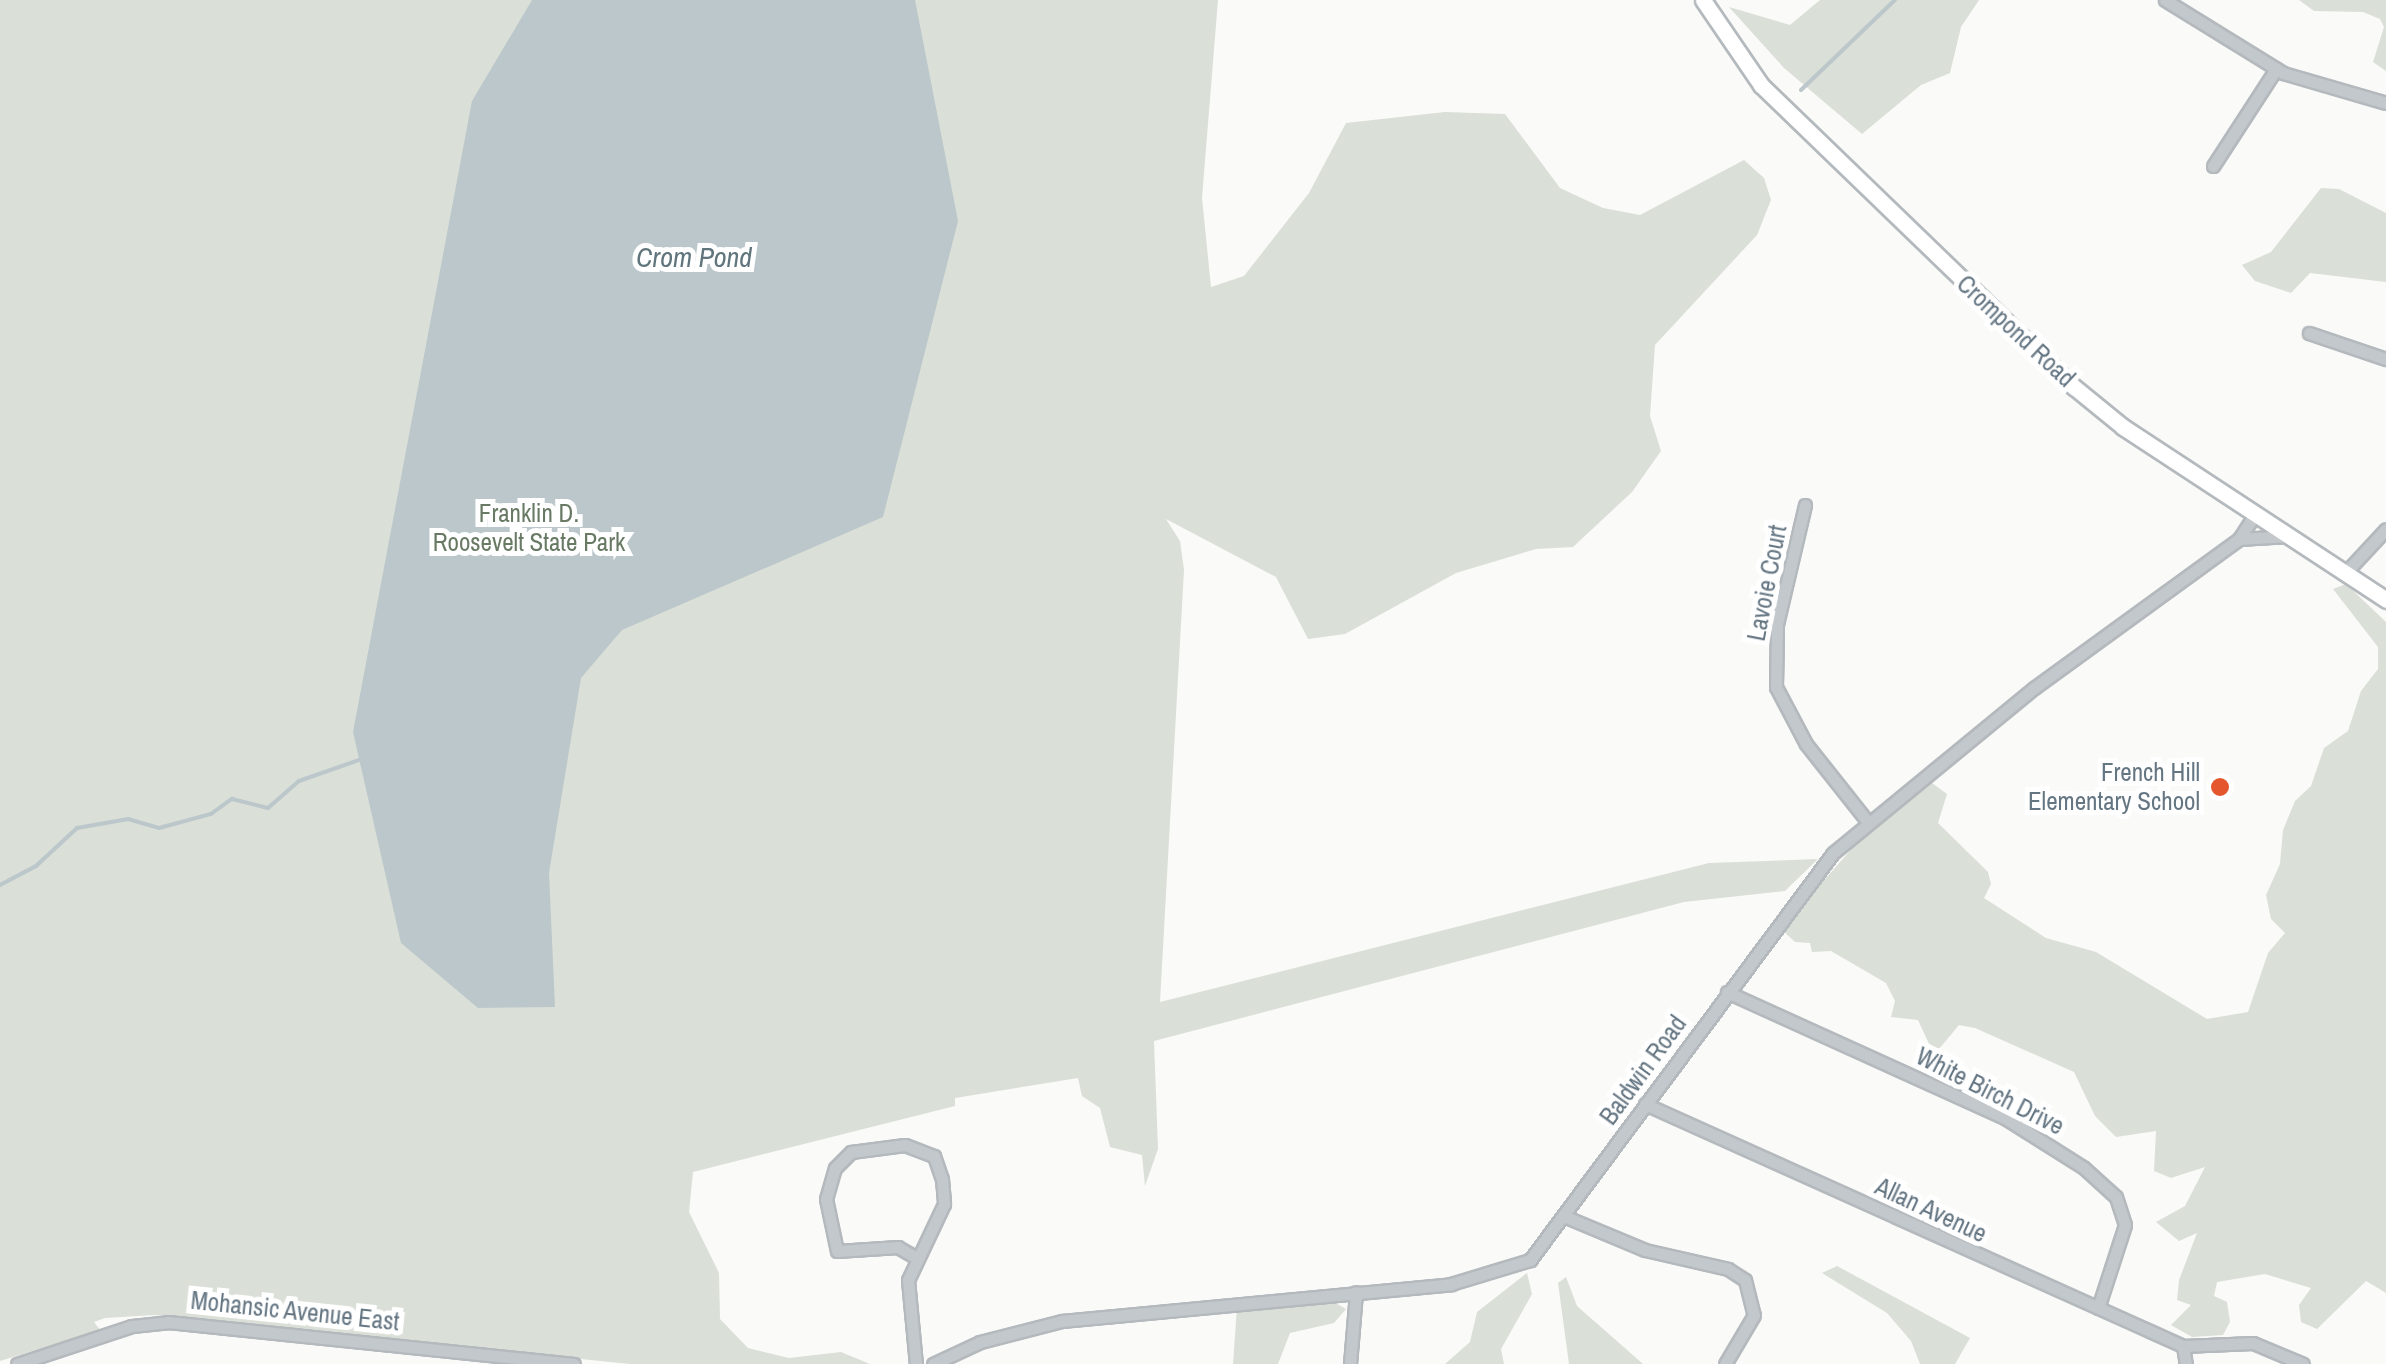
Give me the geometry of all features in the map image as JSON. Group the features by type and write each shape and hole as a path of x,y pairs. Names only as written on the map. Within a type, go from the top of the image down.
{"highway":[{"name":"Crompond Road","path":"1703,0 1761,84 2060,374 2124,427 2386,600"}],"street":[{"path":"2165,0 2276,69 2322,90 2386,104"},
{"path":"2213,166 2276,69"},
{"path":"2310,332 2386,359"},
{"name":"Lavoie Court","path":"1805,505 1778,624 1776,687 1806,744 1866,822"},
{"name":"Baldwin Road","path":"933,1364 980,1342 1062,1321 1356,1292 1502,1273 1540,1252 1814,874 1866,822 2034,688 2239,539 2256,513"},
{"path":"2347,571 2386,530"},
{"path":"2239,539 2290,535"},
{"name":"White Birch Drive","path":"1727,992 2005,1118 2084,1168 2116,1197 2125,1225 2098,1308"},
{"name":"Allan Avenue","path":"1645,1104 2184,1346"},
{"path":"915,1257 898,1247 836,1251 826,1199 835,1168 852,1152 905,1145 934,1156 944,1204 915,1257 908,1280 916,1364"},
{"path":"1566,1217 1644,1250 1728,1269 1745,1280 1754,1315 1725,1364"},
{"path":"1350,1364 1356,1292"},
{"name":"Mohansic Avenue East","path":"16,1364 132,1326 168,1322 574,1364"},
{"path":"2186,1364 2184,1346 2253,1343 2303,1364"}],"green space":[{"name":"Franklin D. Roosevelt State Park","path":"0,0 1218,0 1202,198 1211,287 1244,276 1309,193 1346,123 1445,112 1505,114 1560,188 1603,208 1640,215 1744,160 1764,178 1771,200 1757,235 1655,345 1650,416 1661,451 1632,492 1573,547 1536,549 1456,573 1345,634 1308,639 1276,577 1166,519 1180,541 1184,570 1160,1002 1709,863 1818,859 1785,891 1684,902 1154,1041 1158,1149 1145,1186 1142,1155 1110,1147 1100,1108 1082,1096 1078,1078 955,1098 955,1106 693,1172 689,1212 719,1273 720,1319 748,1348 789,1358 841,1352 870,1364 630,1364 155,1315 105,1318 94,1322 100,1330 0,1361"},
{"path":"1820,0 1979,0 1961,27 1950,73 1921,85 1862,134 1784,68 1729,7 1790,25"},
{"path":"2299,0 2386,0 2386,71 2373,62 2384,27 2380,19 2363,12 2314,11"},
{"path":"2321,188 2339,189 2386,213 2386,282 2310,273 2291,293 2255,281 2242,265 2271,252"},
{"path":"2346,584 2386,622 2386,1293 2366,1281 2317,1329 2301,1322 2299,1305 2311,1288 2265,1274 2217,1282 2214,1296 2227,1302 2230,1322 2223,1335 2192,1337 2171,1325 2191,1305 2177,1300 2179,1280 2197,1233 2179,1241 2156,1222 2185,1206 2205,1167 2171,1178 2154,1171 2156,1131 2116,1137 2095,1116 2074,1072 1975,1028 1959,1025 1939,1049 1930,1046 1918,1020 1891,1017 1895,1001 1886,983 1831,951 1812,952 1810,943 1795,942 1781,929 1863,836 1932,783 1947,794 1938,823 1988,872 1991,884 1984,898 2046,938 2096,952 2207,1019 2248,1012 2268,953 2285,933 2271,919 2266,895 2280,864 2283,830 2295,801 2311,786 2324,748 2348,731 2361,691 2378,669 2378,647 2333,589"},
{"path":"1837,1266 1970,1338 1955,1364 1920,1364 1911,1341 1887,1313 1822,1273"},
{"path":"1527,1273 1532,1294 1501,1349 1504,1364 1445,1364 1470,1342 1477,1312"},
{"path":"1566,1277 1577,1306 1643,1364 1569,1364 1558,1283"},
{"path":"1329,1299 1346,1309 1334,1323 1290,1333 1278,1364 1233,1364 1237,1307"}],"water":[{"name":"Crom Pond","path":"532,0 915,0 958,221 883,517 622,630 581,678 549,873 555,1007 478,1008 401,943 353,732 472,101"}],"waterway":[{"path":"1801,90 1895,0"},
{"path":"0,885 36,866 77,828 128,819 159,828 211,814 232,799 268,808 299,781 359,760"}],"place":[{"name":"French Hill Elementary School","path":"2220,787"}]}
